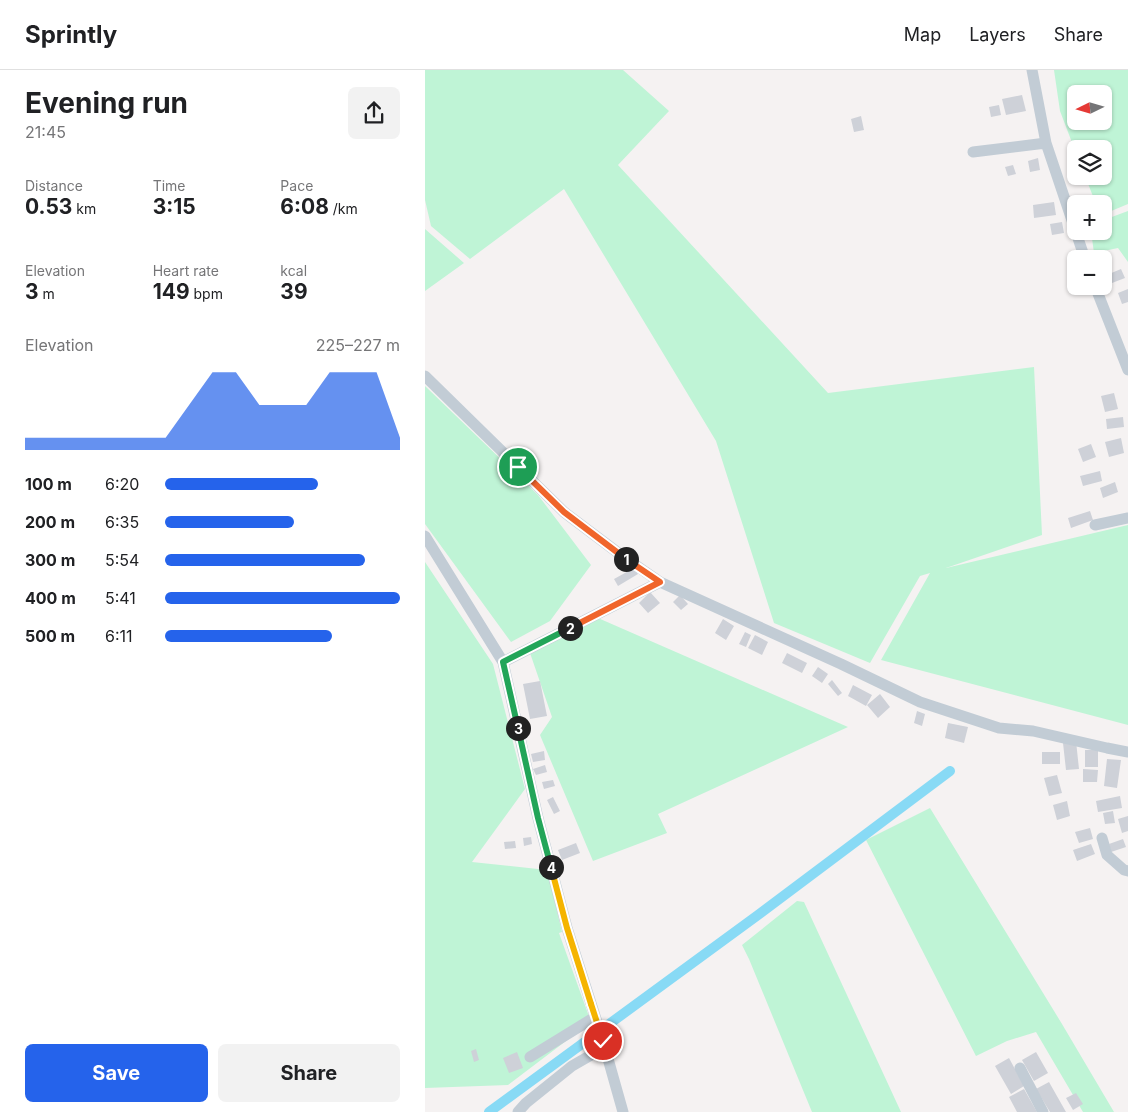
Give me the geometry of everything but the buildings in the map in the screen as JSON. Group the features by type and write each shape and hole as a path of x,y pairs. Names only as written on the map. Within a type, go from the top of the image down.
{"street":[{"path":"1032,70 1046,144 1082,250"},
{"path":"973,152 1046,144"},
{"path":"1099,295 1128,370"},
{"path":"425,376 564,512 660,582 824,656 920,702 999,728 1033,731 1128,752"},
{"path":"1095,525 1128,518"},
{"path":"425,536 503,662 538,818 567,928 604,1044 623,1112"},
{"path":"503,662 660,582"},
{"path":"1102,838 1107,855 1124,870 1128,871"},
{"path":"529,1057 596,1021"},
{"path":"518,1112 526,1103 571,1066 604,1044"},
{"path":"1020,1068 1043,1112"}],"green space":[{"path":"425,70 623,70 669,111 618,165 828,393 1034,367 1042,535 946,568 1128,525 1128,725 881,660 930,573 920,576 870,663 774,623 716,441 564,189 470,259 431,226 425,200"},
{"path":"1054,70 1128,70 1128,204 1112,211 1112,195 1092,195 1089,185 1112,185 1112,140 1071,140 1067,130 1113,130 1113,85 1067,85 1067,129 1060,111"},
{"path":"1128,211 1128,262 1118,248 1094,250 1092,240 1112,240 1112,217"},
{"path":"425,229 464,263 425,291"},
{"path":"425,386 538,495 591,565 550,621 511,642 425,524"},
{"path":"425,562 493,664 525,789 472,862 547,870 562,932 559,933 591,1022 508,1085 425,1088"},
{"path":"598,618 848,727 658,814 667,833 593,861 540,735 552,717 529,650"},
{"path":"930,808 1114,1112 1083,1112 1036,1032 1007,1041 976,1056 866,840"},
{"path":"797,901 804,902 901,1112 812,1112 742,945"}],"waterway":[{"path":"489,1112 758,915 950,771"}],"route":[{"path":"518,467 564,512 660,582 503,662 538,818 567,928 603,1041"}]}
